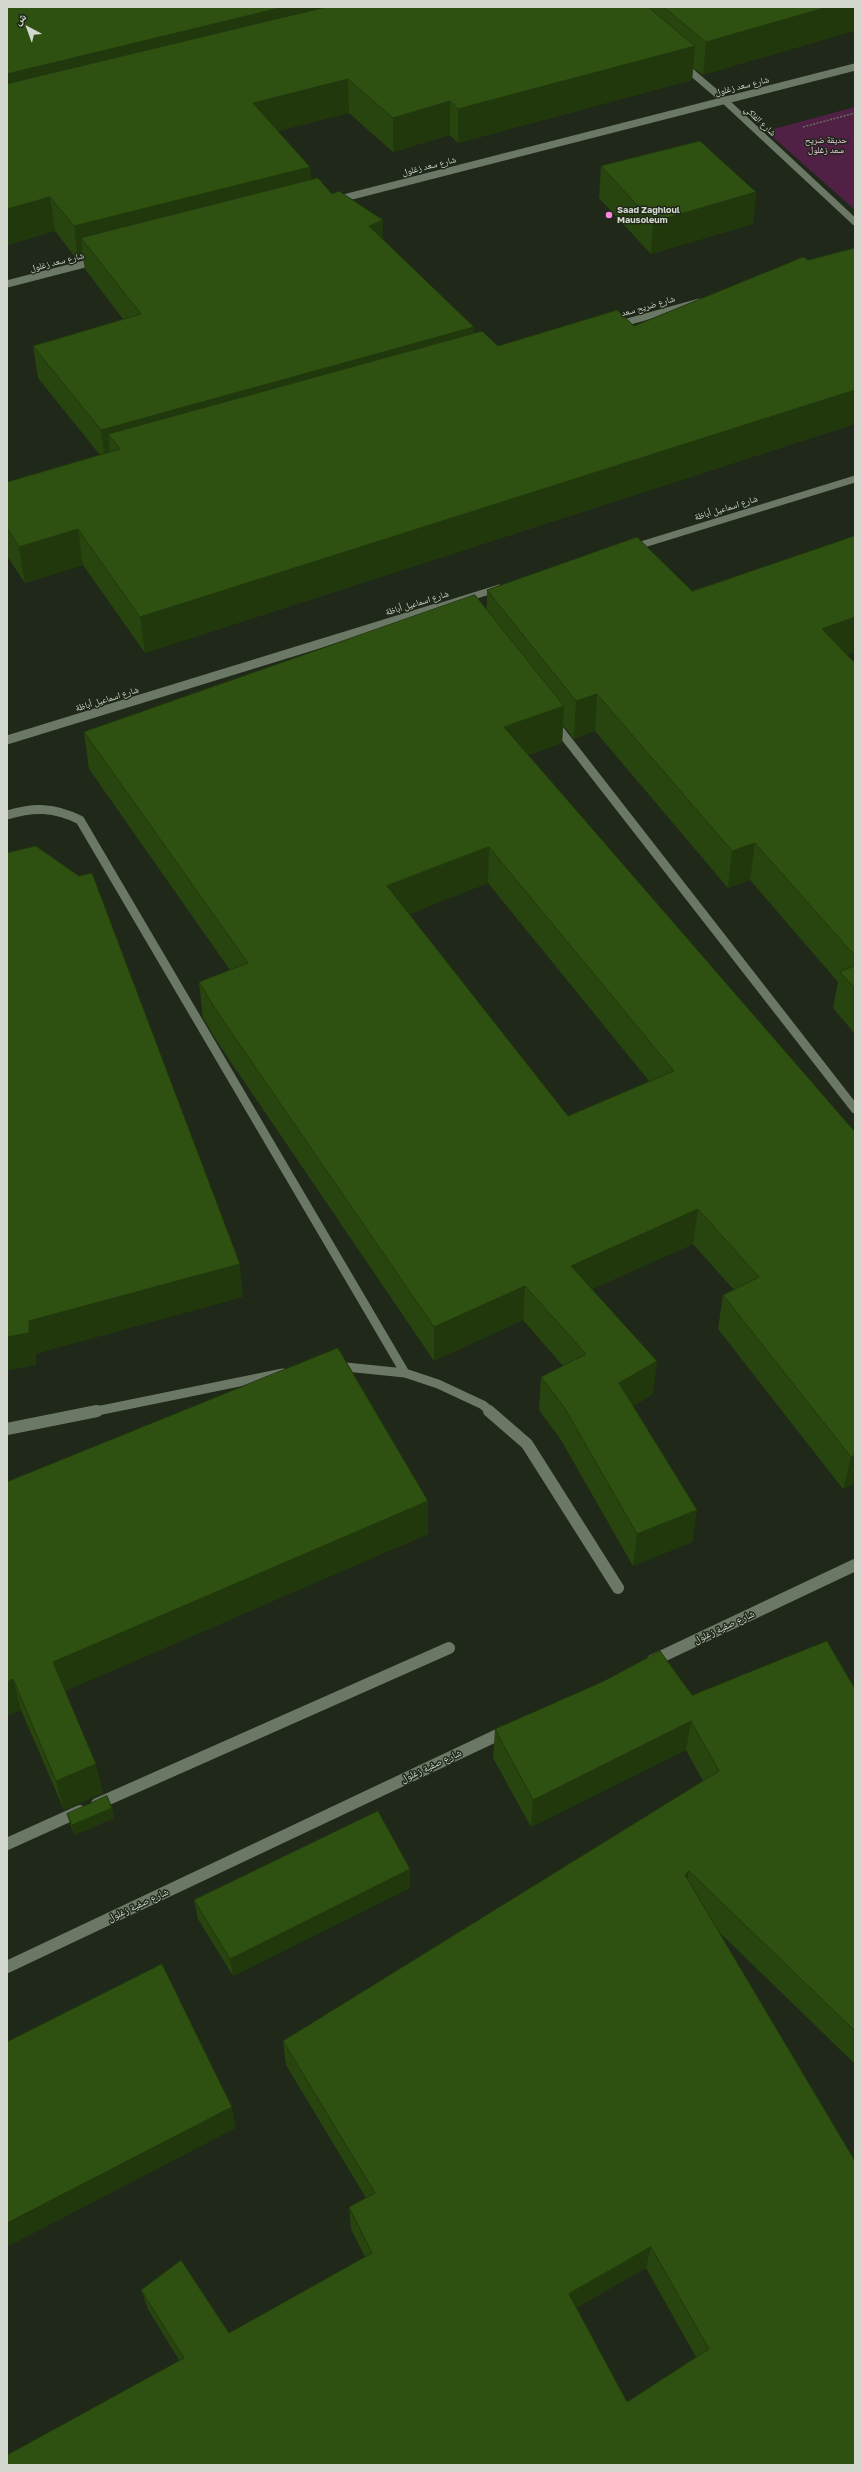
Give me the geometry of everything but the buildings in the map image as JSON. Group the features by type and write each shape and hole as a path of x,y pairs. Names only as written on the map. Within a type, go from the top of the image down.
{"street":[{"name":"شارع الفلكي","path":"675,58 724,100 855,222"},
{"name":"شارع سعد زغلول","path":"331,201 855,67"},
{"name":"شارع سعد زغلول","path":"7,284 107,258"},
{"name":"شارع ضريح سعد","path":"610,326 710,298"},
{"name":"شارع اسماعيل أباظة","path":"619,552 855,479"},
{"name":"شارع اسماعيل أباظة","path":"7,740 461,604 504,587"},
{"path":"549,716 855,1109"},
{"path":"7,815 32,808 49,807 63,810 80,820 406,1373"},
{"path":"324,1364 406,1373 438,1384 483,1405 527,1444 618,1588"},
{"path":"7,1429 293,1371"},
{"name":"شارع صفية زغلول","path":"639,1667 855,1565"},
{"path":"7,1844 449,1648"},
{"name":"شارع صفية زغلول","path":"7,1967 517,1725"}],"green space":[{"name":"حديقة ضريح سعد زغلول","path":"855,107 855,210 766,131"}],"place":[{"name":"Saad Zaghloul Mausoleum","path":"609,215"}]}
